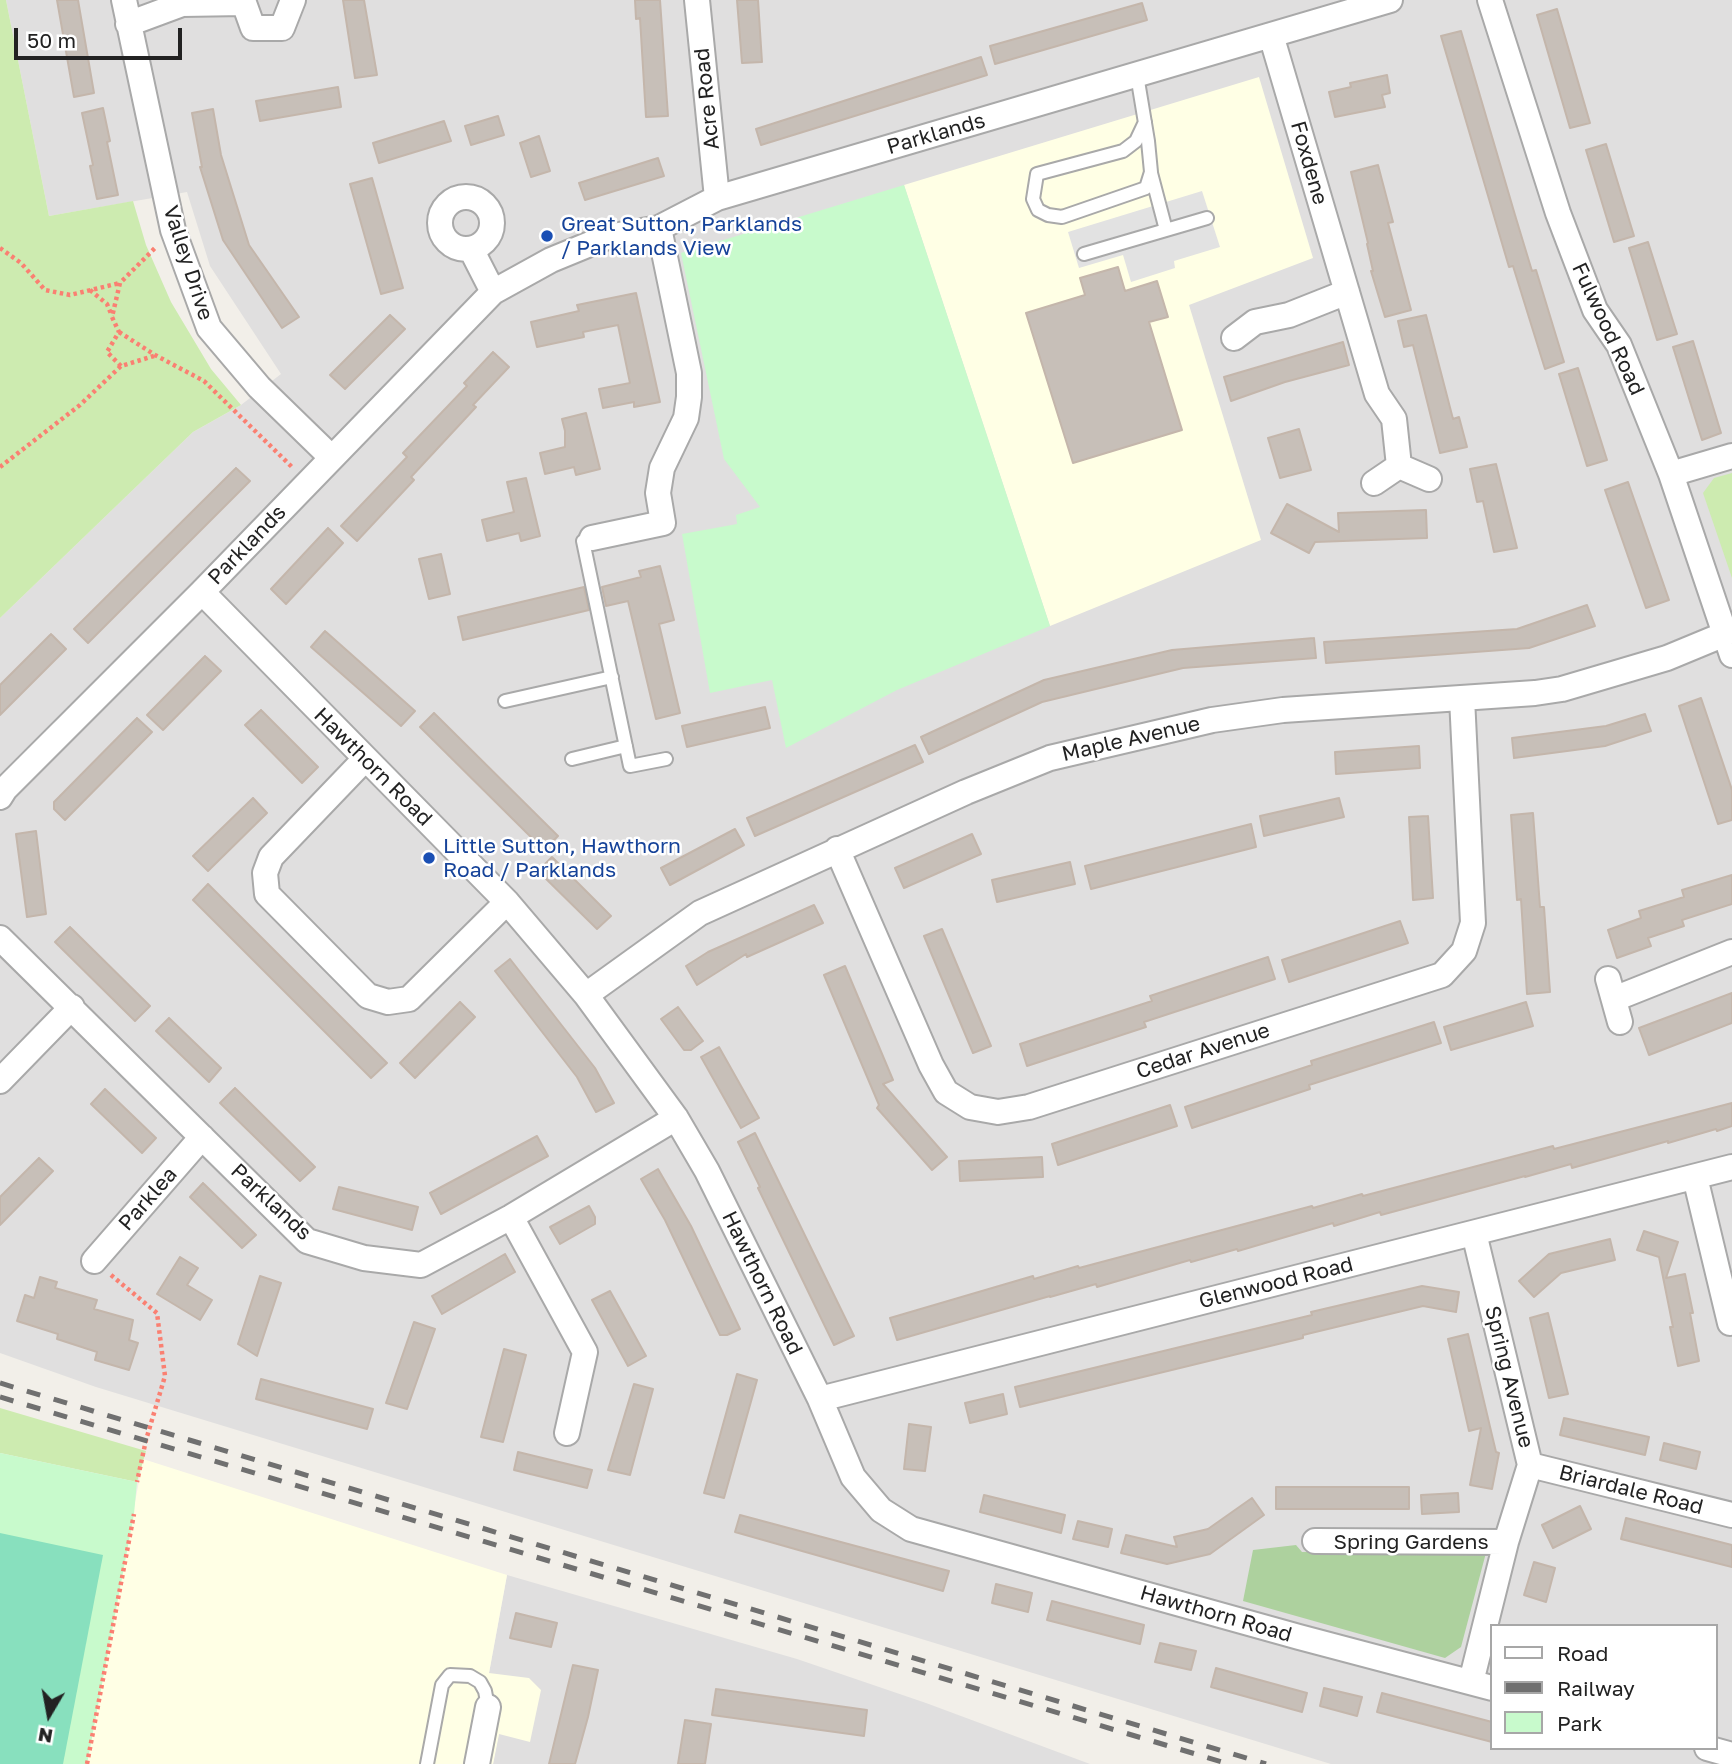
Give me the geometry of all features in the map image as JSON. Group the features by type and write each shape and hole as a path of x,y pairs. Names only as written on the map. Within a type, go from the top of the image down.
{"street":[{"name":"Valley Drive","path":"293,0 282,29 253,28 245,1 182,4 126,12 173,230 209,328 259,387 331,457"},
{"name":"Acre Road","path":"697,0 717,198"},
{"name":"Parklands","path":"2,793 202,592 493,292 551,260 607,237 659,228 717,198 1390,0"},
{"name":"Fulwood Road","path":"1490,0 1570,246 1595,310 1619,345 1671,474 1728,644"},
{"name":"Foxdene","path":"1271,35 1377,394 1394,419 1399,466"},
{"path":"592,538 663,523 658,493 662,468 686,418 689,373 659,228"},
{"path":"471,249 493,292"},
{"path":"1234,338 1255,322 1289,315 1347,292"},
{"path":"1671,474 1732,456"},
{"path":"1374,483 1399,466 1429,479"},
{"name":"Hawthorn Road","path":"202,592 507,902 586,995 676,1118 706,1171 820,1399 853,1477 881,1510 911,1529 1481,1685"},
{"name":"Maple Avenue","path":"586,995 701,913 837,849 1038,763 1089,748 1212,720 1283,710 1562,689 1667,658 1728,644"},
{"name":"Cedar Avenue","path":"837,849 931,1065 946,1092 971,1107 998,1112 1029,1107 1442,975 1464,951 1473,923 1462,698"},
{"path":"365,759 271,857 265,873 267,894 349,978 368,996 388,1002 409,999 507,902"},
{"name":"Parklands","path":"0,937 307,1241 364,1258 421,1265 510,1217 676,1118"},
{"path":"1614,1000 1732,952"},
{"path":"0,1081 72,1007"},
{"name":"Parklea","path":"93,1261 202,1137"},
{"name":"Glenwood Road","path":"820,1399 1732,1167"},
{"path":"1695,1177 1730,1323"},
{"path":"510,1217 585,1352 567,1433"},
{"name":"Spring Avenue","path":"1474,1233 1530,1465 1506,1542 1492,1624"},
{"name":"Briardale Road","path":"1530,1465 1732,1515"},
{"name":"Spring Gardens","path":"1315,1541 1506,1542"},
{"name":"Spring Avenue","path":"1481,1685 1490,1634"},
{"path":"477,1764 488,1707"},
{"path":"1714,1750 1732,1755"}],"lane":[{"path":"1137,75 1151,172 1166,230"},
{"path":"1145,122 1136,141 1122,151 1037,174 1033,199 1038,210 1062,217 1146,188 1151,172"},
{"path":"1084,254 1206,218"},
{"path":"592,538 583,541 630,766 666,759"},
{"path":"505,701 612,677"},
{"path":"572,759 626,746"},
{"path":"427,1764 442,1685 450,1675 470,1676 480,1682 488,1707"}],"path":[{"path":"112,317 120,283 173,230"},
{"path":"0,248 21,263 45,289 70,295 120,283"},
{"path":"90,290 107,304 119,331 155,355 204,381 307,482"},
{"path":"119,331 107,352 121,366"},
{"path":"0,467 80,405 121,366 155,355"},
{"path":"93,1261 157,1313 165,1376 137,1482"},
{"path":"86,1764 134,1514"}],"shaded area":[{"path":"6,0 1732,0 1732,1764 1331,1764 96,1387 0,1353 0,618 193,432 241,405 281,374 210,266 187,192 49,216"},
{"path":"1259,77 1313,258 1189,305 1261,540 1050,626 904,185"},
{"path":"1202,191 1220,247 1174,261 1175,268 1131,282 1123,255 1079,268 1068,232"},
{"path":"143,1459 507,1575 489,1673 529,1678 541,1690 530,1742 499,1734 493,1764 87,1764"},
{"path":"507,1575 797,1659 1090,1764 493,1764 499,1734 489,1673"}],"green space":[{"path":"0,0 6,0 49,216 133,201 146,245 171,302 211,369 241,405 193,432 0,618"},
{"path":"904,185 1050,626 897,690 786,748 772,680 710,693 682,534 737,524 736,515 760,507 724,459 681,253"},
{"path":"1732,473 1732,578 1703,493 1714,478"},
{"path":"0,1408 146,1451 137,1482 0,1453"},
{"path":"0,1453 137,1482 134,1514 87,1764 0,1764"},
{"path":"0,1533 103,1555 63,1764 0,1764"},
{"path":"1296,1545 1302,1552 1487,1549 1461,1647 1445,1658 1243,1601 1253,1550"}],"building":[{"path":"57,0 78,0 94,93 74,97"},
{"path":"343,0 364,0 377,75 355,78"},
{"path":"635,0 660,0 668,116 646,117 640,18 636,19"},
{"path":"737,0 758,0 762,62 742,63"},
{"path":"1142,3 1147,20 995,64 990,46"},
{"path":"1557,9 1590,123 1570,128 1537,15"},
{"path":"1461,31 1532,271 1536,270 1564,362 1545,369 1513,266 1509,267 1441,36"},
{"path":"981,57 987,75 761,145 756,129"},
{"path":"1387,75 1390,93 1382,95 1385,107 1335,117 1329,92 1351,87 1350,83"},
{"path":"338,87 341,107 260,121 256,101"},
{"path":"103,108 118,195 97,199 82,113"},
{"path":"213,109 221,155 249,245 299,317 282,328 223,240 200,167 192,113"},
{"path":"498,116 504,135 471,145 465,126"},
{"path":"444,121 451,141 379,163 373,143"},
{"path":"539,136 550,171 531,177 520,143"},
{"path":"1606,144 1634,236 1614,242 1586,150"},
{"path":"658,158 664,176 585,200 579,183"},
{"path":"1378,165 1393,222 1388,223 1411,310 1385,317 1371,271 1368,243 1351,172"},
{"path":"372,178 403,288 381,294 350,184"},
{"path":"1648,242 1677,334 1657,340 1629,248"},
{"path":"1118,267 1125,291 1157,281 1168,317 1149,322 1182,430 1073,463 1026,313 1085,295 1080,278"},
{"path":"636,293 660,402 634,407 634,402 603,408 599,389 630,383 618,325 583,332 584,337 537,347 531,322 579,311 577,305"},
{"path":"390,315 405,329 345,389 330,375"},
{"path":"1426,315 1453,419 1459,417 1467,447 1440,453 1413,345 1404,347 1398,321"},
{"path":"1693,341 1721,433 1702,440 1673,347"},
{"path":"1343,342 1349,365 1285,382 1231,401 1224,377"},
{"path":"493,352 509,367 411,477 414,480 357,541 341,526 407,457 403,453 467,386 464,383"},
{"path":"1578,368 1607,460 1587,466 1559,374"},
{"path":"586,413 600,469 576,475 574,467 545,474 540,453 565,447 562,419"},
{"path":"1299,429 1311,470 1280,478 1268,438"},
{"path":"1496,464 1517,548 1494,552 1483,501 1477,502 1470,469"},
{"path":"236,468 250,481 88,643 74,629"},
{"path":"526,478 540,536 521,541 519,533 487,541 482,520 514,512 507,482"},
{"path":"1628,482 1669,600 1646,608 1605,490"},
{"path":"1287,504 1339,532 1338,513 1426,510 1427,538 1315,542 1309,553 1271,533"},
{"path":"328,528 343,543 286,604 271,589"},
{"path":"441,554 450,594 429,599 419,559"},
{"path":"660,566 674,620 659,624 680,713 656,719 628,601 606,606 602,587 641,577 639,571"},
{"path":"584,587 589,610 463,640 458,617"},
{"path":"1587,605 1595,626 1529,648 1326,663 1324,642 1517,629"},
{"path":"325,631 415,711 401,726 311,647"},
{"path":"51,634 66,649 0,715 0,685"},
{"path":"1314,638 1316,658 1183,668 1042,702 929,754 921,737 1044,680 1172,650"},
{"path":"205,656 221,671 163,730 147,715"},
{"path":"1701,698 1732,790 1732,820 1718,824 1679,706"},
{"path":"765,707 770,728 687,747 682,726"},
{"path":"261,710 318,767 302,783 245,725"},
{"path":"434,713 558,836 544,850 420,727"},
{"path":"1645,714 1651,731 1605,746 1514,758 1512,738 1606,726"},
{"path":"137,718 152,732 65,820 54,809 54,802"},
{"path":"915,745 923,762 755,836 747,818"},
{"path":"1419,746 1420,768 1336,774 1335,752"},
{"path":"253,798 267,813 208,871 193,856"},
{"path":"1339,798 1344,817 1264,836 1260,816"},
{"path":"1533,813 1550,992 1527,994 1521,899 1517,900 1511,815"},
{"path":"1428,816 1433,898 1413,900 1409,817"},
{"path":"1251,824 1256,847 1091,889 1085,866"},
{"path":"735,829 744,845 670,885 661,868"},
{"path":"36,831 46,914 27,917 16,834"},
{"path":"972,834 981,854 904,888 895,868"},
{"path":"552,857 611,916 597,929 538,871"},
{"path":"1070,862 1075,884 997,902 992,880"},
{"path":"1732,875 1732,904 1682,920 1684,926 1648,938 1651,946 1617,958 1608,930 1641,918 1639,911 1684,897 1682,890"},
{"path":"208,884 387,1063 371,1078 193,900"},
{"path":"814,905 823,923 747,957 746,954 697,985 686,966 708,952"},
{"path":"1400,921 1408,943 1289,982 1282,960"},
{"path":"70,927 150,1006 135,1021 55,942"},
{"path":"942,929 991,1046 973,1053 924,936"},
{"path":"1268,957 1275,979 1144,1022 1146,1027 1027,1066 1020,1044 1152,1001 1150,996"},
{"path":"510,959 595,1068 614,1103 596,1112 577,1077 495,971"},
{"path":"845,966 893,1080 883,1084 947,1157 932,1170 877,1108 879,1105 824,975"},
{"path":"1732,993 1732,1023 1649,1055 1639,1028"},
{"path":"460,1002 475,1017 415,1078 400,1063"},
{"path":"1526,1002 1533,1026 1451,1050 1444,1027"},
{"path":"678,1007 703,1041 691,1050 684,1050 661,1019"},
{"path":"169,1018 221,1068 209,1082 156,1031"},
{"path":"1434,1022 1441,1043 1309,1085 1310,1089 1192,1128 1185,1107 1312,1065 1311,1061"},
{"path":"719,1047 759,1118 741,1128 701,1057"},
{"path":"235,1088 315,1167 300,1181 220,1103"},
{"path":"105,1089 156,1138 142,1153 91,1104"},
{"path":"1732,1103 1732,1126 1717,1131 1716,1129 1668,1141 1572,1168 1571,1164 1381,1215 1380,1212 1334,1226 1333,1223 1238,1251 1237,1249 1191,1262 1190,1260 1097,1287 1096,1284 1050,1296 897,1340 890,1318 1033,1276 1034,1279 1078,1266 1079,1268 1312,1206 1313,1208 1362,1194 1363,1196"},
{"path":"1170,1105 1177,1126 1058,1165 1052,1144"},
{"path":"755,1133 854,1336 834,1345 738,1142"},
{"path":"537,1136 548,1156 441,1214 430,1193"},
{"path":"1042,1157 1043,1177 960,1181 959,1161"},
{"path":"39,1158 53,1171 0,1225 0,1197"},
{"path":"658,1169 691,1226 740,1329 720,1335 665,1220 641,1179"},
{"path":"203,1183 256,1235 242,1248 190,1197"},
{"path":"339,1187 418,1207 412,1230 333,1209"},
{"path":"589,1206 595,1217 595,1224 560,1244 550,1227"},
{"path":"1644,1231 1678,1242 1666,1278 1685,1274 1699,1361 1678,1366 1659,1257 1637,1250"},
{"path":"1610,1239 1615,1260 1561,1273 1534,1297 1519,1281 1549,1254"},
{"path":"505,1254 515,1272 442,1314 432,1296"},
{"path":"180,1257 198,1268 187,1285 212,1300 200,1320 157,1294"},
{"path":"260,1276 281,1283 257,1356 238,1344"},
{"path":"40,1277 57,1282 55,1288 97,1300 94,1309 133,1320 129,1340 138,1343 129,1370 95,1360 97,1352 57,1339 58,1334 17,1321 25,1295 34,1298"},
{"path":"1422,1286 1459,1292 1456,1312 1423,1306 1020,1407 1015,1387"},
{"path":"610,1291 646,1356 628,1366 592,1300"},
{"path":"1548,1313 1568,1394 1549,1398 1530,1318"},
{"path":"414,1322 435,1329 407,1409 386,1403"},
{"path":"1468,1334 1496,1452 1499,1453 1492,1489 1470,1485 1481,1428 1469,1431 1448,1339"},
{"path":"504,1349 526,1355 503,1442 481,1437"},
{"path":"737,1374 757,1380 724,1498 704,1493"},
{"path":"261,1379 373,1409 367,1429 256,1399"},
{"path":"634,1384 653,1389 630,1475 608,1470"},
{"path":"1003,1394 1007,1414 970,1423 965,1403"},
{"path":"1564,1418 1649,1437 1645,1455 1560,1435"},
{"path":"909,1424 931,1427 925,1471 904,1469"},
{"path":"1664,1443 1700,1452 1696,1469 1660,1460"},
{"path":"518,1452 592,1470 587,1488 514,1470"},
{"path":"1276,1487 1409,1487 1409,1509 1276,1509"},
{"path":"1458,1493 1459,1512 1422,1514 1421,1495"},
{"path":"984,1495 1065,1515 1061,1533 980,1512"},
{"path":"1252,1498 1264,1515 1210,1554 1167,1564 1121,1553 1126,1535 1177,1547 1174,1537 1208,1529"},
{"path":"1580,1506 1591,1529 1553,1548 1542,1525"},
{"path":"740,1515 949,1571 943,1591 735,1532"},
{"path":"1626,1518 1732,1545 1732,1567 1621,1539"},
{"path":"1078,1521 1112,1529 1108,1547 1073,1539"},
{"path":"1534,1562 1555,1568 1546,1602 1524,1595"},
{"path":"996,1584 1032,1593 1028,1612 992,1603"},
{"path":"1052,1601 1144,1625 1140,1644 1047,1620"},
{"path":"516,1613 557,1623 551,1647 510,1638"},
{"path":"1160,1643 1196,1651 1191,1670 1155,1662"},
{"path":"573,1665 598,1670 588,1717 575,1764 549,1764"},
{"path":"1216,1668 1307,1693 1302,1712 1211,1687"},
{"path":"1324,1688 1362,1697 1357,1716 1320,1706"},
{"path":"716,1689 867,1710 864,1736 712,1715"},
{"path":"1382,1693 1490,1721 1490,1741 1377,1712"},
{"path":"685,1720 711,1724 705,1764 678,1764"}],"railway":[{"path":"0,1383 1266,1764"},
{"path":"0,1397 1229,1764"}],"place":[{"name":"Great Sutton, Parklands / Parklands View","path":"547,236"},
{"name":"Little Sutton, Hawthorn Road / Parklands","path":"429,858"}]}
